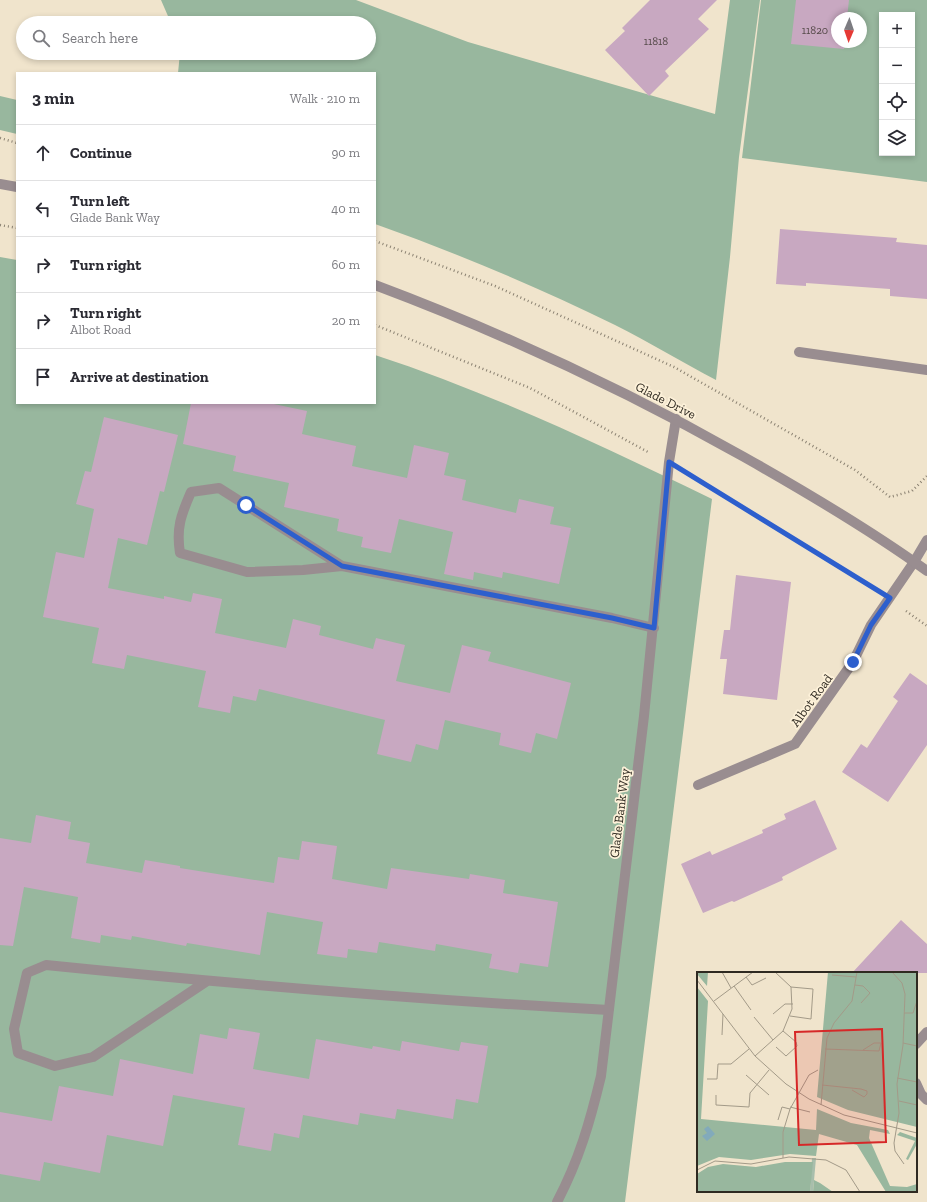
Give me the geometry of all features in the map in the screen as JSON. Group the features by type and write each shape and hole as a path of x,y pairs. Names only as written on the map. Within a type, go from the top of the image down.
{"street":[{"path":"0,184 16,187"},
{"name":"Glade Drive","path":"376,285 438,309 560,362 676,419 802,489 927,572"},
{"path":"799,352 927,370"},
{"name":"Glade Bank Way","path":"557,1202 572,1173 590,1122 601,1076 654,628 669,462 676,419"},
{"path":"342,566 219,488 191,492 180,516 178,542 180,553 247,572 303,570 342,566 612,618 654,628"},
{"name":"Albot Road","path":"698,785 795,744 853,662 871,625 914,562 927,540"},
{"path":"207,982 93,1057 55,1066 18,1053 14,1029 27,973 46,965 207,982 534,1006 609,1010"},
{"path":"917,1043 927,1032"},
{"path":"917,1085 921,1094 927,1100"}],"path":[{"path":"0,138 16,142"},
{"path":"0,225 16,228"},
{"path":"376,241 495,286 674,367 855,470 890,497 912,491 927,476"},
{"path":"376,325 530,388 669,462 890,598"}],"green space":[{"path":"161,0 356,0 468,42 715,114 730,0 760,0 739,157 730,257 716,380 628,332 556,297 496,271 376,224 376,72 178,72 179,60 376,60 376,16 168,16"},
{"path":"761,0 927,0 927,182 742,158"},
{"path":"0,96 16,100 16,134 0,130"},
{"path":"0,257 16,260 16,404 376,404 376,355 504,403 630,459 712,499 625,1202 0,1202"}],"building":[{"path":"650,0 717,0 698,19 709,29 665,71 669,76 649,96 605,50 625,31 622,28"},
{"path":"796,0 849,0 848,12 831,12 831,48 791,44"},
{"path":"780,229 897,238 896,242 927,245 927,299 890,296 890,289 806,283 806,286 776,284"},
{"path":"191,404 274,404 307,411 302,434 356,446 352,466 407,478 414,445 449,453 444,475 466,480 462,500 516,513 519,499 554,507 550,524 571,528 559,584 503,572 502,578 474,572 473,580 444,574 453,532 399,519 391,553 361,547 363,537 337,531 339,519 284,507 289,483 233,471 236,456 183,444"},
{"path":"104,417 178,435 164,492 160,491 147,545 118,538 108,588 164,599 164,596 191,602 193,593 222,599 215,633 286,648 293,619 321,626 319,635 373,649 376,638 405,645 396,681 450,693 462,645 491,652 488,661 571,683 557,739 536,733 531,753 499,745 501,733 445,720 438,750 416,744 411,762 377,754 385,720 259,689 256,701 233,696 230,713 198,707 206,671 127,655 124,669 92,663 99,628 43,617 56,552 84,558 94,509 76,504 85,471 91,472"},
{"path":"736,575 791,582 777,700 723,694 727,659 720,659 724,630 730,630"},
{"path":"910,673 927,685 927,745 888,802 842,772 861,744 867,748 898,701 893,697"},
{"path":"815,800 837,849 782,877 783,880 734,902 732,901 703,913 681,864 710,851 712,855 763,833 762,830 786,819 784,814"},
{"path":"36,815 71,822 68,839 90,843 86,863 142,873 145,860 180,866 180,868 274,883 278,857 299,860 302,841 337,846 332,879 387,889 391,868 469,879 470,874 505,880 503,893 558,902 548,967 520,963 518,973 489,968 492,954 436,944 435,951 379,942 377,953 348,949 347,958 317,954 323,922 267,912 260,955 187,943 186,946 132,936 131,940 101,935 100,943 71,938 78,897 24,887 13,946 0,945 0,838 31,843"},
{"path":"901,920 927,944 927,973 853,972"},
{"path":"229,1028 260,1033 253,1069 309,1079 316,1039 372,1049 373,1046 400,1051 402,1041 459,1051 461,1042 488,1046 478,1103 456,1099 453,1119 397,1109 395,1119 360,1113 358,1125 303,1115 299,1138 274,1133 271,1151 238,1145 245,1108 173,1095 163,1146 107,1135 100,1173 44,1162 40,1181 0,1174 0,1112 52,1121 59,1086 113,1096 120,1059 193,1074 200,1034 227,1039"}],"route":[{"path":"246,505 342,566 612,618 654,628 669,462 890,598 871,625 853,662"}]}
